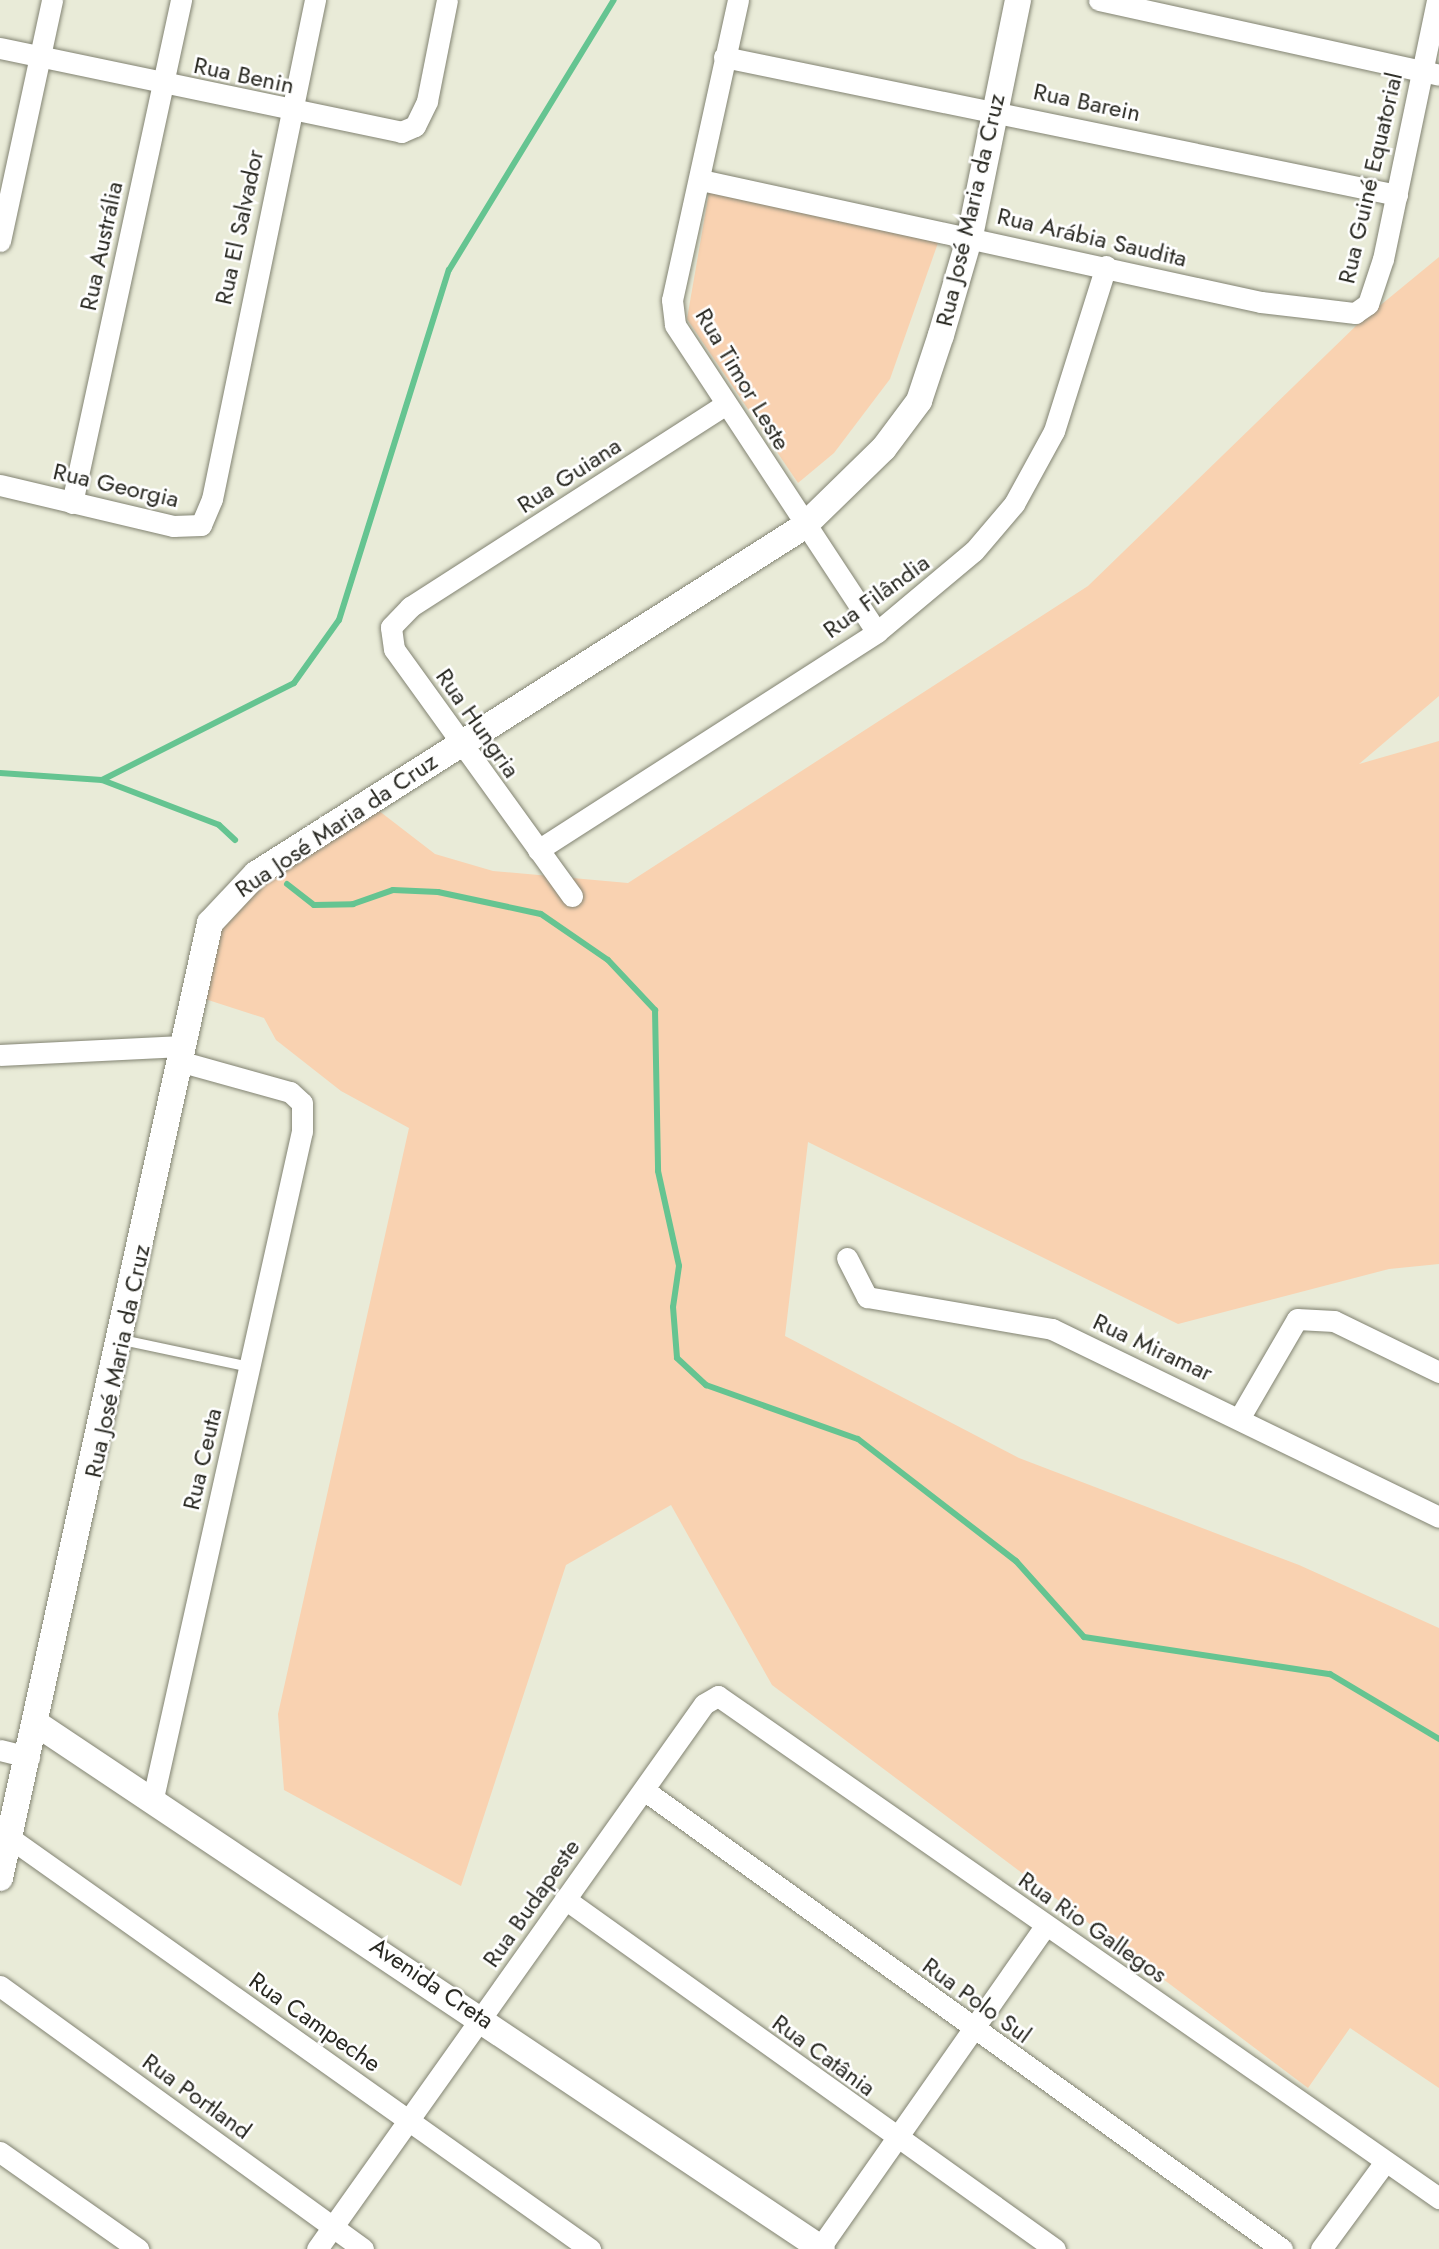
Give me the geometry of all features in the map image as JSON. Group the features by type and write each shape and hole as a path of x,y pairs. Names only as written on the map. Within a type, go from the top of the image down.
{"street":[{"path":"0,241 52,0"},
{"name":"Rua Austrália","path":"72,503 180,0"},
{"name":"Rua El Salvador","path":"216,466 315,0"},
{"name":"Rua Benin","path":"0,48 290,112 401,132 415,126 433,66 447,0"},
{"name":"Rua Timor Leste","path":"738,0 724,57 701,180 672,300 675,325 803,527 877,632"},
{"name":"Rua José Maria da Cruz","path":"0,1878 122,1340 203,942 222,906 256,874 458,743 803,527 884,448 919,401 970,236 1018,0"},
{"path":"1099,0 1430,73"},
{"name":"Rua Guiné Equatorial","path":"1307,311 1343,315 1368,304 1430,73 1437,0"},
{"name":"Rua Barein","path":"724,57 995,109 1397,195"},
{"name":"Rua Arábia Saudita","path":"701,180 970,236 1307,311"},
{"name":"Rua Filândia","path":"538,850 877,632 941,584 1014,504 1063,407 1106,266"},
{"name":"Rua Guiana","path":"440,589 725,405"},
{"name":"Rua Georgia","path":"0,485 190,528 206,515 216,466"},
{"name":"Rua Hungria","path":"440,589 410,607 389,635 458,743 572,896"},
{"path":"0,1055 181,1053"},
{"name":"Rua Ceuta","path":"153,1798 302,1131 302,1104 290,1092 181,1053"},
{"name":"Rua Miramar","path":"847,1258 867,1297 1052,1329 1240,1417 1439,1517"},
{"path":"1240,1417 1297,1319 1334,1321 1439,1372"},
{"name":"Rua Budapeste","path":"317,2249 704,1704 718,1696"},
{"name":"Rua Rio Gallegos","path":"718,1696 1439,2198"},
{"name":"Avenida Creta","path":"37,1724 482,2017 820,2249"},
{"path":"0,1750 29,1756"},
{"name":"Rua Polo Sul","path":"644,1790 971,2028 1282,2249"},
{"name":"Rua Campeche","path":"10,1838 590,2249"},
{"name":"Rua Catânia","path":"565,1899 894,2137 1055,2249"},
{"path":"820,2249 894,2137 1045,1926"},
{"name":"Rua Portland","path":"0,1986 363,2249"},
{"path":"0,2152 138,2249"},
{"path":"1321,2249 1385,2162"},
{"path":"1415,2180 1439,2186"}],"lane":[{"path":"122,1340 250,1367"}],"shaded area":[{"path":"709,192 939,240 890,379 834,453 798,483 687,319"},
{"path":"1439,257 1439,696 1359,764 1439,741 1439,1264 1389,1269 1178,1324 808,1142 785,1336 1019,1458 1299,1565 1439,1628 1439,2088 1350,2028 1308,2088 772,1685 671,1505 566,1565 461,1886 284,1790 278,1714 409,1128 341,1091 276,1040 264,1018 205,999 215,934 264,880 374,807 435,854 493,871 628,883 1088,586 1360,322"}],"waterway":[{"path":"102,780 294,683 339,620 449,270 614,0"},
{"path":"0,773 102,780 219,825 235,840"},
{"path":"287,884 314,905 353,904 393,890 438,892 541,914 608,960 655,1010 658,1171 679,1266 673,1307 677,1358 706,1385 858,1439 1016,1561 1084,1637 1330,1674 1439,1739"}]}
